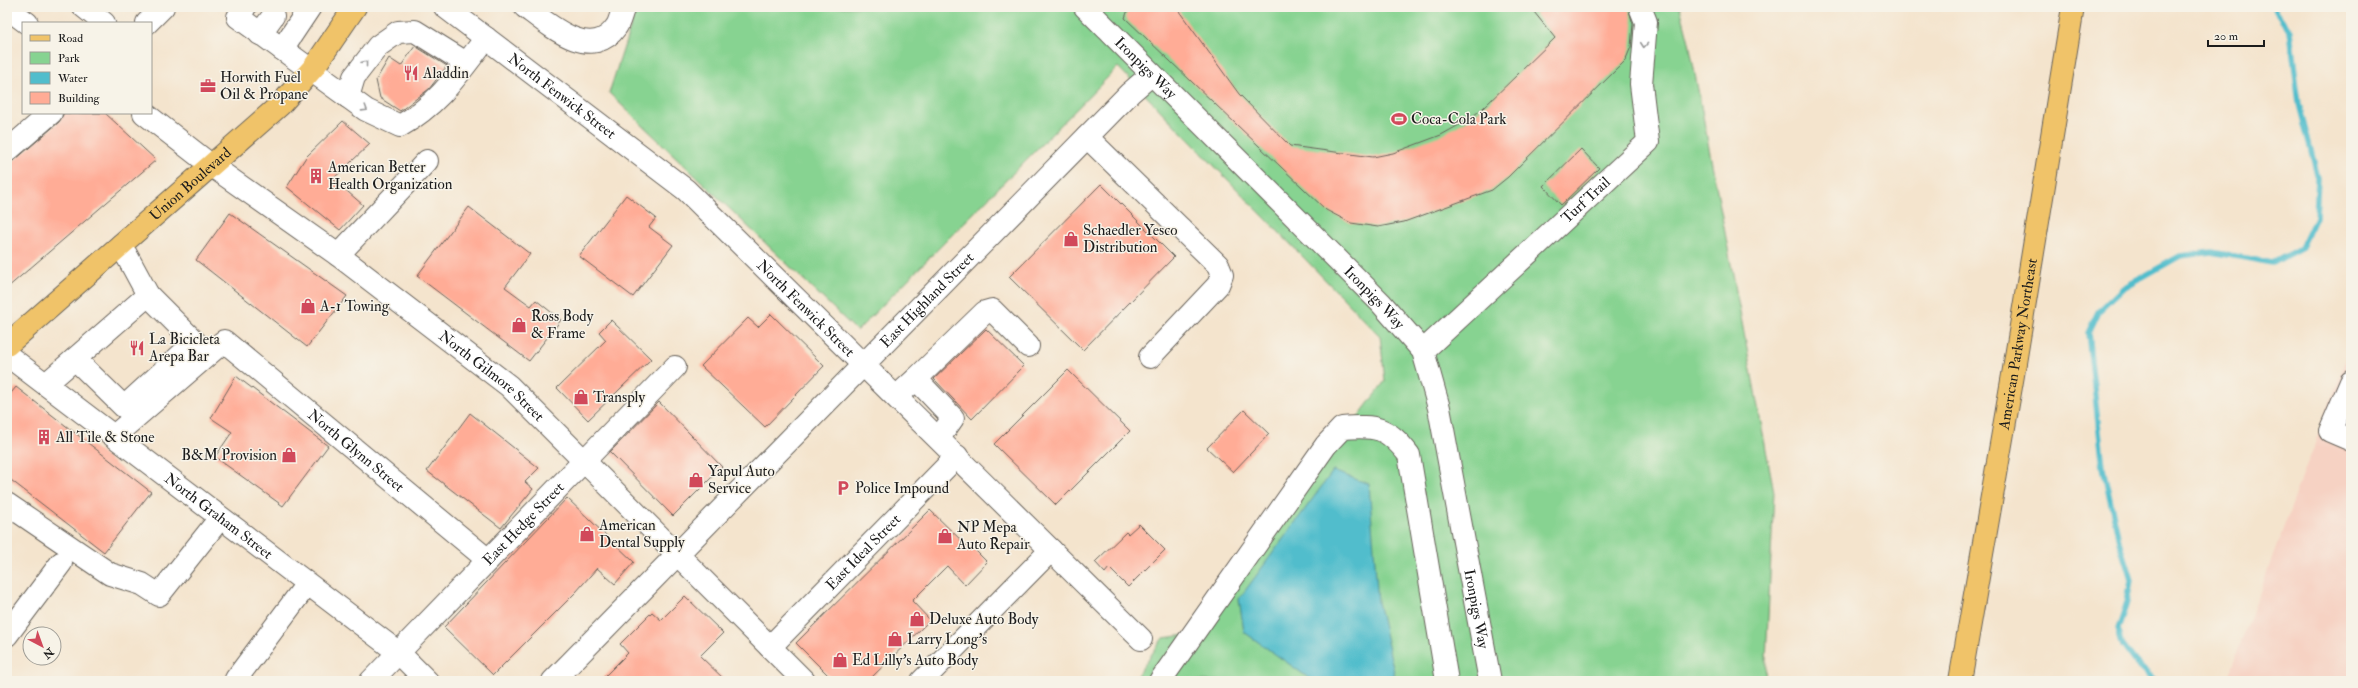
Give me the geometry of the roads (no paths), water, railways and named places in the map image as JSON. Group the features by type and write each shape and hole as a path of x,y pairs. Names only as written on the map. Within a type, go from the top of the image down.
{"main road":[{"name":"Union Boulevard","path":"7,344 275,110 310,71 344,26 355,7"},
{"name":"American Parkway Northeast","path":"1960,681 2016,360 2073,7"}],"street":[{"path":"84,7 103,22"},
{"path":"147,22 163,7"},
{"path":"245,7 238,17 260,34 366,110 400,126 422,113 448,88 486,38"},
{"path":"282,49 310,7"},
{"name":"North Fenwick Street","path":"445,7 686,190 1141,639"},
{"path":"525,7 567,37 594,42 610,34 617,26 624,7"},
{"name":"Ironpigs Way","path":"1085,7 1381,303 1423,351 1439,408 1490,681"},
{"name":"Turf Trail","path":"1423,351 1648,142 1641,84 1646,22 1640,7"},
{"path":"7,8 26,22"},
{"path":"260,34 273,16"},
{"path":"348,97 354,77 378,46 398,32 415,31 466,63"},
{"name":"East Highland Street","path":"553,681 1130,93 1152,74"},
{"path":"7,151 50,114"},
{"name":"North Gilmore Street","path":"145,114 212,166 338,255 508,386 804,681"},
{"path":"1087,137 1218,265 1222,275 1218,285 1150,357"},
{"path":"338,255 427,161"},
{"path":"121,245 148,295 201,348"},
{"path":"46,384 148,295"},
{"path":"896,397 985,312 992,310 1028,346"},
{"name":"North Glynn Street","path":"201,348 224,341 488,560"},
{"path":"75,359 124,407 201,348"},
{"path":"114,436 201,348"},
{"name":"North Graham Street","path":"7,355 399,653 427,681"},
{"name":"East Hedge Street","path":"371,681 583,460 675,367"},
{"path":"916,379 953,418 939,438"},
{"path":"2351,382 2330,431 2351,440"},
{"path":"1160,681 1326,445 1342,428 1368,426 1393,435 1409,455 1447,681"},
{"name":"East Ideal Street","path":"770,647 957,456"},
{"path":"7,504 110,574 142,584 159,595 220,518"},
{"path":"922,681 1051,550"},
{"path":"7,635 61,563"},
{"path":"236,679 307,584"}],"water":[{"path":"1333,471 1369,484 1378,602 1396,681 1313,681 1244,632 1239,599"}],"waterway":[{"path":"2156,681 2135,662 2123,646 2118,629 2127,602 2131,580 2119,541 2103,467 2088,333 2098,312 2123,288 2180,256 2212,252 2273,263 2302,247 2316,217 2318,178 2299,104 2290,31 2273,7"}],"place":[{"name":"Aladdin","path":"411,73"},
{"name":"Horwith Fuel Oil & Propane","path":"208,86"},
{"name":"Coca-Cola Park","path":"1399,119"},
{"name":"American Better Health Organization","path":"316,176"},
{"name":"Schaedler Yesco Distribution","path":"1071,239"},
{"name":"A-1 Towing","path":"308,306"},
{"name":"Ross Body & Frame","path":"519,325"},
{"name":"La Bicicleta Arepa Bar","path":"137,348"},
{"name":"Transply","path":"581,397"},
{"name":"All Tile & Stone","path":"44,437"},
{"name":"B&M Provision","path":"289,455"},
{"name":"Yapul Auto Service","path":"696,480"},
{"name":"Police Impound","path":"843,488"},
{"name":"American Dental Supply","path":"587,534"},
{"name":"NP Mepa Auto Repair","path":"945,536"},
{"name":"Deluxe Auto Body","path":"917,619"},
{"name":"Larry Long's","path":"895,639"},
{"name":"Ed Lilly's Auto Body","path":"840,660"}]}
